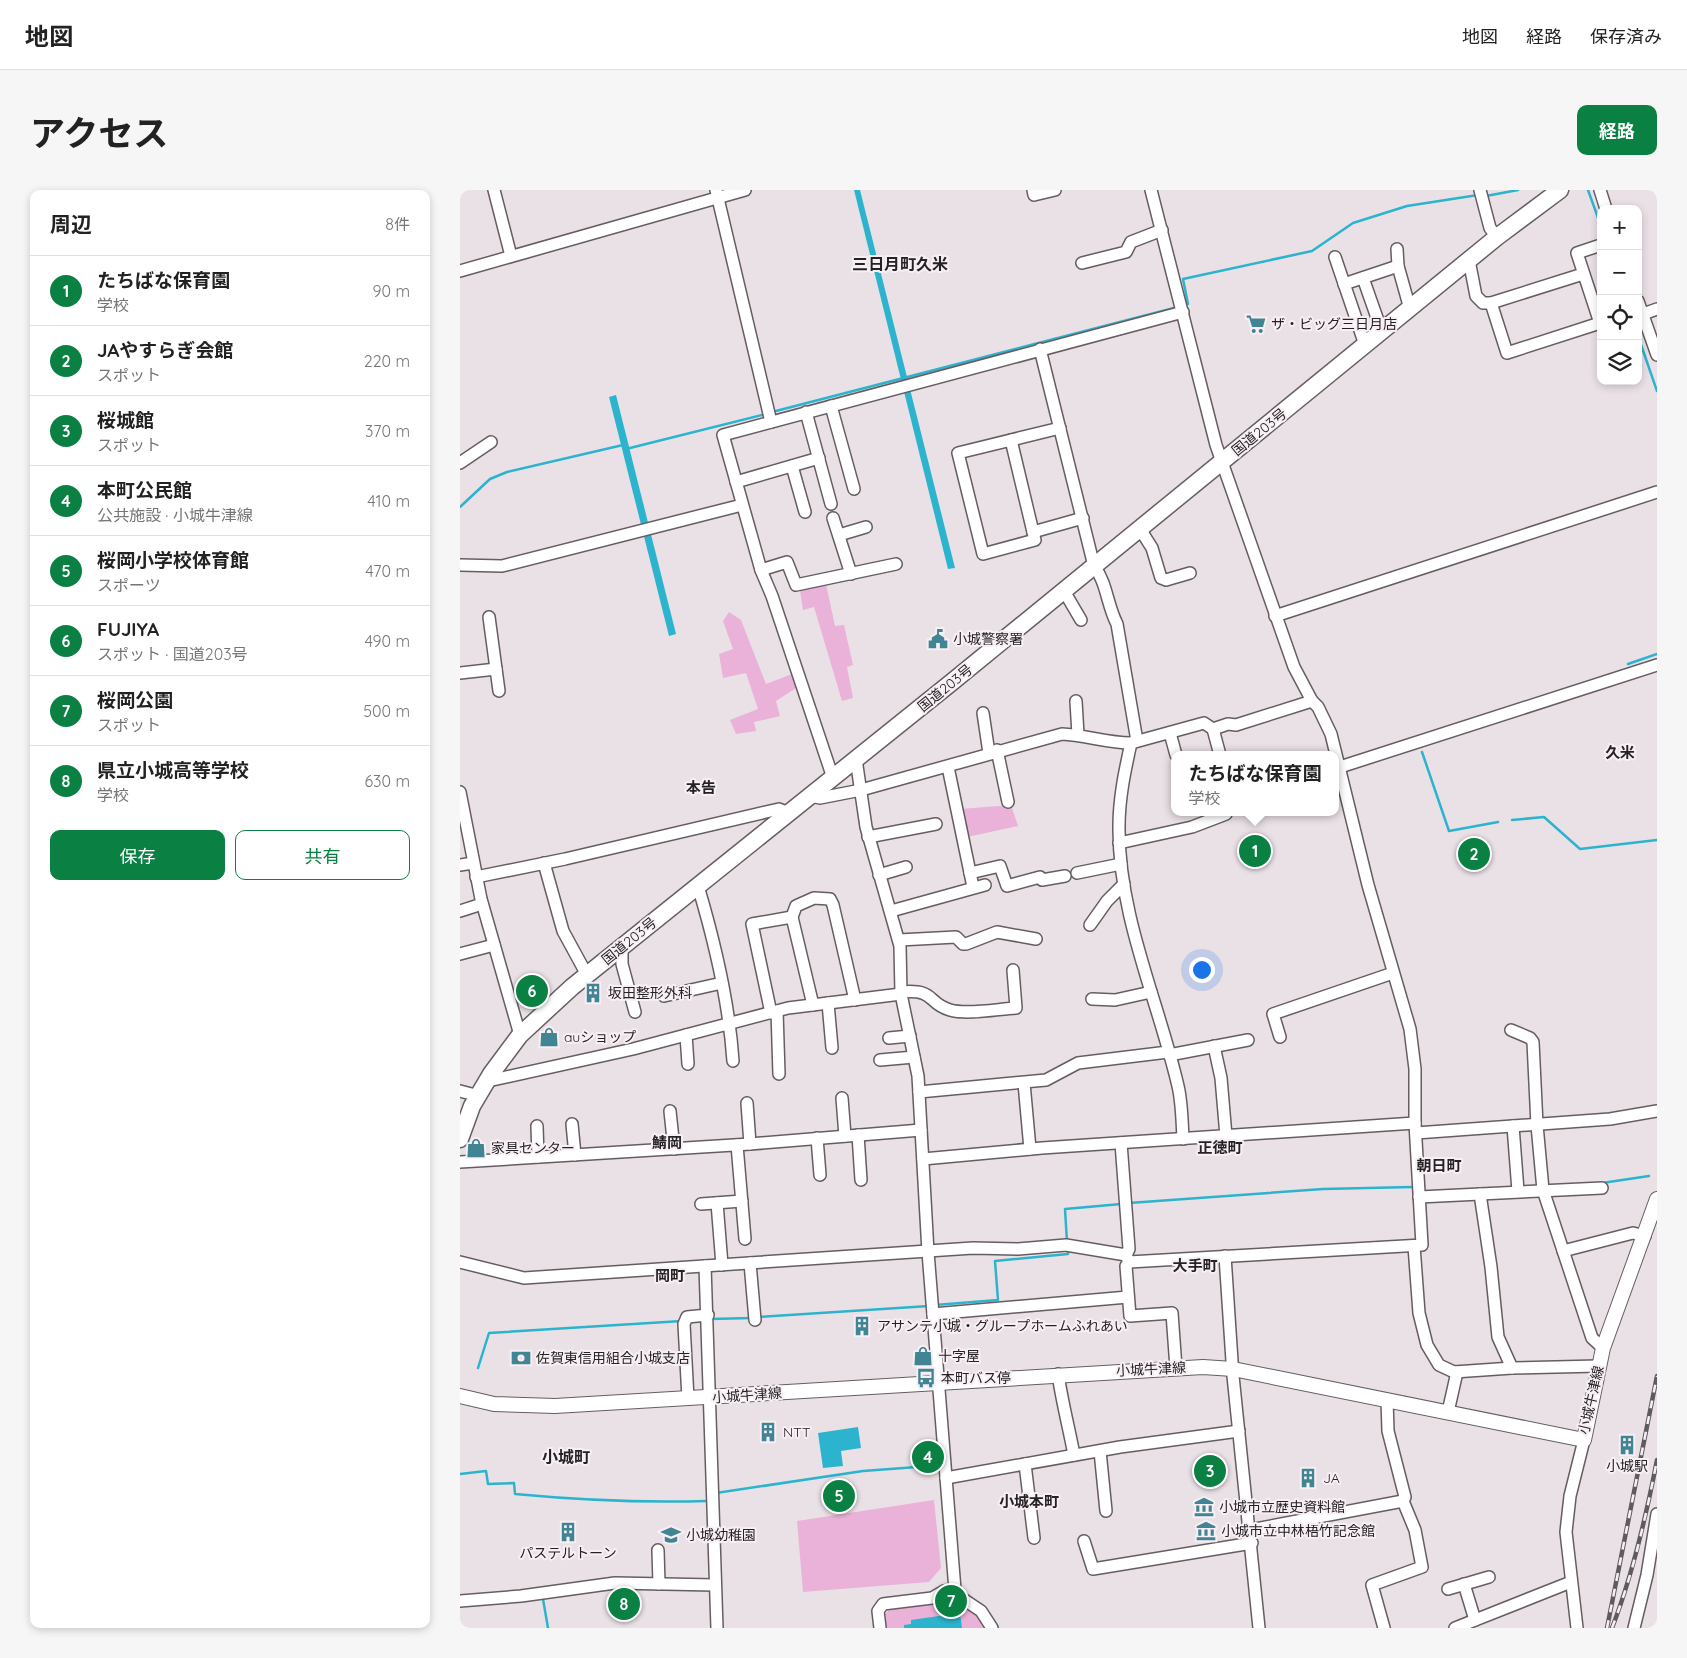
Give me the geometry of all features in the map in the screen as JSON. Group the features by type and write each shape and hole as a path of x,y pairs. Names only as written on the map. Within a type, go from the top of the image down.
{"highway":[{"name":"国道203号","path":"460,1140 472,1106 520,1035 587,975 1064,591 1497,237 1560,190"}],"main road":[{"name":"小城牛津線","path":"460,1396 494,1404 526,1406 709,1398 1058,1374 1176,1368 1233,1369 1584,1440 1603,1348 1657,1199"}],"street":[{"path":"494,190 511,256"},
{"path":"460,271 717,194 745,190"},
{"path":"1033,190 1034,195 1055,190"},
{"path":"1151,190 1222,462 1274,616 1294,667 1312,701 1318,707 1331,734 1336,751"},
{"path":"1600,190 1605,205"},
{"path":"1480,193 1490,228 1497,237"},
{"path":"717,194 771,422"},
{"path":"1082,263 1126,252 1131,242 1162,230"},
{"path":"1490,304 1507,353 1600,323 1577,253 1597,246"},
{"path":"1397,249 1398,266 1410,309"},
{"path":"1335,257 1365,345"},
{"path":"1469,260 1476,296 1483,304 1490,304 1583,274"},
{"path":"1344,284 1398,266"},
{"path":"1363,278 1382,332"},
{"path":"1657,310 1643,314 1657,355"},
{"path":"833,778 772,596 761,570 723,435 1182,312"},
{"path":"1040,349 1094,566 1100,574 1110,611 1117,624 1134,742 1124,778 1119,824 1121,864 1124,884 1151,992 1178,1087 1183,1139"},
{"path":"830,406 854,489"},
{"path":"806,412 832,504"},
{"path":"1011,440 1035,540 984,554 958,454 1011,440 1060,428"},
{"path":"460,463 491,442"},
{"path":"736,482 819,458"},
{"path":"792,466 805,512"},
{"path":"1274,616 1657,492"},
{"path":"460,565 502,566 742,505"},
{"path":"833,518 851,574"},
{"path":"1033,532 1083,518"},
{"path":"839,535 866,527"},
{"path":"1140,529 1152,548 1161,578 1166,580 1190,573"},
{"path":"761,570 787,562 796,585 896,564"},
{"path":"1064,591 1081,620"},
{"path":"489,617 499,691"},
{"path":"1340,768 1657,665"},
{"path":"460,673 496,669"},
{"path":"1076,701 1078,735"},
{"path":"810,796 820,798 861,790 1062,734 1078,735 1114,743 1134,742 1204,723 1213,728 1228,724 1236,725 1312,701"},
{"path":"983,714 1008,802"},
{"path":"1213,728 1219,751"},
{"path":"1170,733 1175,751"},
{"path":"856,759 868,837 898,940 901,993 919,1092 928,1252 955,1590 960,1597 981,1611 992,1628"},
{"path":"460,1262 524,1278 972,1248 1018,1249 1066,1245 1128,1259 1226,1256 1422,1245 1415,1069 1410,1029 1368,885 1339,764"},
{"path":"891,911 979,886 970,873 948,767"},
{"path":"460,792 482,904 520,1035"},
{"path":"476,877 779,809 789,813"},
{"path":"1120,844 1192,827 1221,816"},
{"path":"868,837 936,824"},
{"path":"460,865 473,863"},
{"path":"544,863 555,908 563,931 587,975"},
{"path":"1077,873 1121,864"},
{"path":"970,873 1000,866 1007,886 1040,877 1042,880 1065,876"},
{"path":"879,875 906,867"},
{"path":"1090,925 1107,901 1124,884"},
{"path":"698,886 731,1023 734,1061"},
{"path":"813,1005 792,917 796,906 814,898 830,899 855,1000"},
{"path":"460,911 482,904"},
{"path":"779,1074 774,1012 752,924 792,917"},
{"path":"898,940 956,936 963,944 966,944 996,932 1036,940"},
{"path":"460,954 494,945"},
{"path":"622,947 622,964 635,1012"},
{"path":"488,1081 633,1049 774,1012 918,990 924,992 949,1010 1016,1008 1012,970"},
{"path":"1280,1037 1273,1014 1393,972"},
{"path":"664,996 722,983"},
{"path":"1092,999 1115,1000 1151,992"},
{"path":"828,1003 832,1048"},
{"path":"1511,1030 1530,1038 1533,1042 1537,1125 1543,1187 1592,1338 1603,1348"},
{"path":"686,1035 688,1064"},
{"path":"889,1038 910,1036"},
{"path":"919,1092 1046,1080 1078,1063 1169,1053 1248,1040"},
{"path":"1214,1046 1221,1078 1226,1136"},
{"path":"880,1060 914,1057"},
{"path":"1024,1083 1030,1149"},
{"path":"460,1091 478,1096"},
{"path":"842,1098 845,1136"},
{"path":"747,1102 750,1144"},
{"path":"670,1111 674,1149"},
{"path":"923,1159 1030,1149 1226,1136 1537,1125 1610,1119 1657,1111"},
{"path":"572,1124 575,1155"},
{"path":"537,1126 538,1157"},
{"path":"1513,1126 1518,1191"},
{"path":"460,1162 737,1145 921,1130"},
{"path":"858,1135 861,1180"},
{"path":"818,1138 820,1175"},
{"path":"1121,1143 1129,1249 1126,1266 1130,1316 1172,1313 1176,1368"},
{"path":"737,1145 745,1239"},
{"path":"1419,1197 1518,1191 1543,1187 1602,1188"},
{"path":"1480,1194 1491,1266 1498,1337 1512,1368"},
{"path":"701,1204 742,1201"},
{"path":"717,1203 722,1265"},
{"path":"1564,1251 1633,1233 1645,1236"},
{"path":"1414,1246 1419,1313 1426,1345 1439,1365 1458,1372 1512,1368 1598,1366"},
{"path":"1226,1256 1233,1369 1260,1628"},
{"path":"750,1263 755,1317"},
{"path":"705,1266 714,1585 717,1628"},
{"path":"933,1314 1128,1297"},
{"path":"688,1399 684,1322 687,1317 707,1318"},
{"path":"1448,1412 1458,1372"},
{"path":"1058,1374 1062,1408 1067,1420 1074,1455"},
{"path":"1384,1628 1372,1585 1422,1567 1415,1530 1403,1501 1405,1497 1388,1431 1387,1400"},
{"path":"946,1478 1074,1455 1239,1431"},
{"path":"1577,1628 1566,1532 1568,1512 1584,1440"},
{"path":"1100,1451 1106,1511"},
{"path":"1025,1464 1034,1538"},
{"path":"1250,1530 1403,1501"},
{"path":"1634,1628 1652,1573 1657,1514"},
{"path":"1084,1541 1093,1569 1252,1543"},
{"path":"658,1550 659,1584"},
{"path":"1448,1589 1488,1577"},
{"path":"1455,1628 1571,1582"},
{"path":"1464,1584 1475,1620"},
{"path":"460,1601 521,1596 587,1585 714,1585"},
{"path":"880,1628 878,1611 883,1604 932,1598 944,1590 955,1590"}],"shaded area":[{"path":"826,584 835,626 844,625 853,665 847,667 853,698 842,701 814,607 803,610 800,590"},
{"path":"729,612 741,620 766,684 792,674 796,688 776,701 780,716 754,722 756,731 736,734 730,720 758,709 746,673 723,678 719,654 733,649 723,621"},
{"path":"1011,805 1018,826 967,837 960,809"},
{"path":"934,1500 941,1568 929,1582 803,1592 797,1521"},
{"path":"947,1594 955,1596 963,1608 976,1613 984,1628 885,1628 884,1615 893,1606"}],"water":[{"path":"854,190 860,190 955,568 948,569"},
{"path":"616,395 676,634 669,636 609,397"},
{"path":"858,1427 861,1448 841,1451 843,1466 823,1468 818,1433"},
{"path":"960,1613 962,1628 904,1628 904,1625 911,1624 911,1620"}],"waterway":[{"path":"1486,196 1518,190"},
{"path":"1588,190 1597,215"},
{"path":"1188,304 1183,279 1312,251 1353,223 1407,206 1478,195"},
{"path":"772,412 1174,308"},
{"path":"1639,340 1657,391"},
{"path":"626,449 766,414"},
{"path":"460,507 490,479 507,472 623,445"},
{"path":"1628,664 1657,654"},
{"path":"1422,752 1449,831 1498,822"},
{"path":"1512,820 1544,817 1580,849 1657,840"},
{"path":"1602,1183 1649,1176"},
{"path":"1129,1203 1323,1189 1412,1187"},
{"path":"1067,1242 1065,1209 1121,1204"},
{"path":"935,1305 998,1300 995,1261 1068,1254 1068,1250"},
{"path":"758,1317 929,1306"},
{"path":"710,1319 752,1318"},
{"path":"478,1368 489,1333 682,1321"},
{"path":"716,1493 863,1471 917,1467"},
{"path":"460,1474 486,1471 488,1484 514,1483 515,1494 659,1502 707,1501"},
{"path":"543,1599 548,1628"}],"railway":[{"path":"1607,1628 1657,1376"},
{"path":"1612,1628 1638,1545 1657,1460"}],"place":[{"name":"ザ・ビッグ三日月店","path":"1256,324"},
{"name":"小城警察署","path":"938,639"},
{"name":"たちばな保育園","path":"1255,851"},
{"name":"JAやすらぎ会館","path":"1474,854"},
{"name":"FUJIYA","path":"532,991"},
{"name":"坂田整形外科","path":"593,993"},
{"name":"auショップ","path":"549,1037"},
{"name":"家具センター","path":"476,1148"},
{"name":"アサンテ小城・グループホームふれあい","path":"862,1326"},
{"name":"十字屋","path":"923,1356"},
{"name":"佐賀東信用組合小城支店","path":"521,1358"},
{"name":"本町バス停","path":"926,1378"},
{"name":"NTT","path":"768,1432"},
{"name":"小城駅","path":"1627,1445"},
{"name":"本町公民館","path":"928,1457"},
{"name":"桜城館","path":"1210,1471"},
{"name":"JA","path":"1308,1478"},
{"name":"桜岡小学校体育館","path":"839,1496"},
{"name":"小城市立歴史資料館","path":"1204,1507"},
{"name":"小城市立中林梧竹記念館","path":"1206,1531"},
{"name":"パステルトーン","path":"568,1532"},
{"name":"小城幼稚園","path":"671,1535"},
{"name":"桜岡公園","path":"951,1601"},
{"name":"県立小城高等学校","path":"624,1604"}],"district":[{"name":"三日月町久米","path":"900,264"},
{"name":"久米","path":"1620,752"},
{"name":"本告","path":"701,787"},
{"name":"鯖岡","path":"667,1142"},
{"name":"正徳町","path":"1220,1147"},
{"name":"朝日町","path":"1439,1165"},
{"name":"大手町","path":"1195,1265"},
{"name":"岡町","path":"670,1275"},
{"name":"小城町","path":"566,1457"},
{"name":"小城本町","path":"1029,1501"}]}
